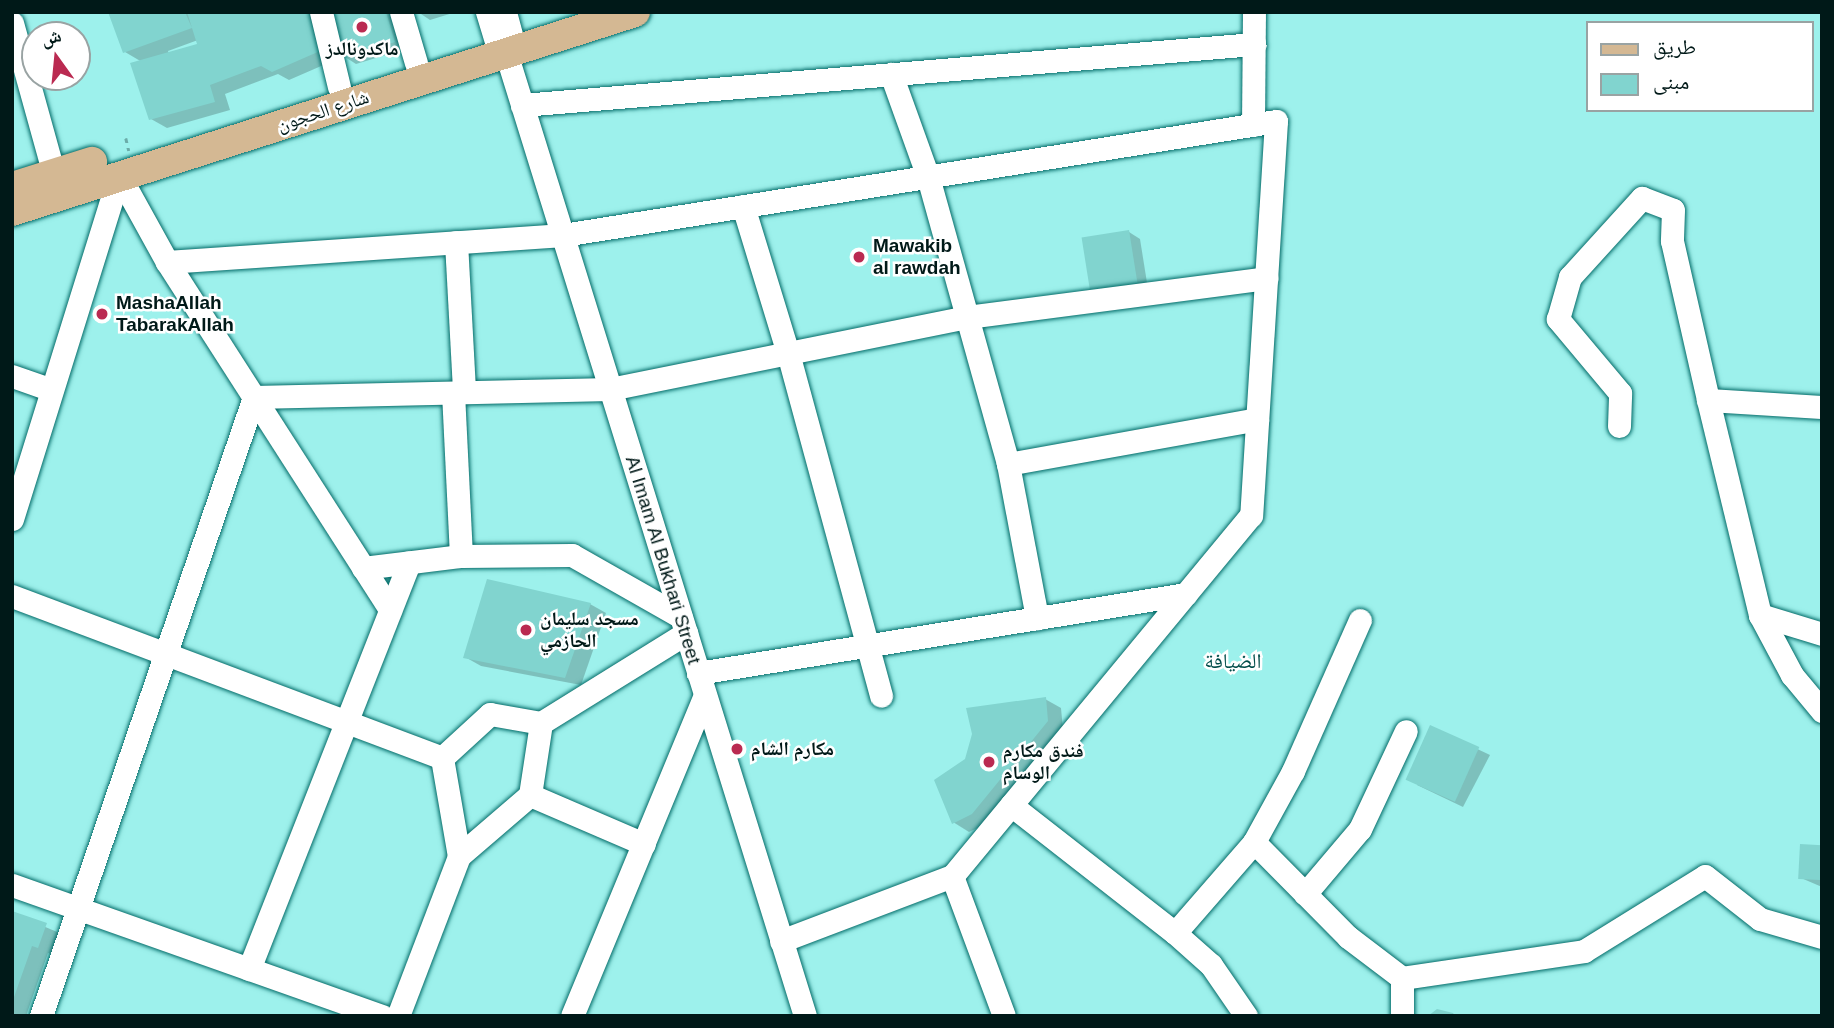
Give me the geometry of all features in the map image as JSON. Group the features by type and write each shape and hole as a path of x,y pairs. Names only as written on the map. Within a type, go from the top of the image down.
{"main road":[{"name":"شارع الحجون","path":"12,211 124,155 501,30 575,12"},
{"name":"شارع الحجون","path":"12,187 124,155 416,63 501,30 635,12"}],"street":[{"path":"321,12 339,87"},
{"path":"401,12 416,63"},
{"path":"1253,125 1254,12"},
{"path":"12,23 54,174"},
{"name":"Al Imam Al Bukhari Street","path":"501,30 805,1016"},
{"path":"522,104 1254,44"},
{"path":"891,74 928,177 1008,464 1037,618"},
{"path":"167,262 563,235 1276,121 1251,516 952,876 781,941"},
{"path":"124,155 167,262 390,610"},
{"path":"12,519 124,155"},
{"path":"1619,426 1620,393 1558,319 1570,277 1642,198 1673,210 1672,241 1760,615 1792,675 1822,711"},
{"path":"743,206 788,353 881,696"},
{"path":"456,242 461,555"},
{"path":"254,397 610,389 967,317 1266,278"},
{"path":"12,376 52,390"},
{"path":"41,1016 254,397"},
{"path":"1708,400 1822,407"},
{"path":"1008,464 1257,418"},
{"path":"363,568 461,555 572,555 683,625 541,723 490,714 442,758"},
{"path":"249,969 409,562"},
{"path":"572,1016 644,844 702,684 869,646 1186,594"},
{"path":"12,596 442,758"},
{"path":"1760,615 1822,634"},
{"path":"1175,933 1254,842 1293,771 1360,620"},
{"path":"398,1016 458,856 530,796 541,723"},
{"path":"1305,894 1360,829 1406,731"},
{"path":"442,758 458,856"},
{"path":"530,796 644,844"},
{"path":"1011,805 1175,933 1211,965 1246,1016"},
{"path":"1254,842 1348,937 1402,978 1584,951 1705,876 1760,919 1822,937"},
{"path":"952,876 1006,1015"},
{"path":"12,885 382,1016"},
{"path":"1402,978 1402,1016"}],"building":[{"path":"108,12 185,12 192,28 123,53"},
{"path":"187,12 308,12 320,51 272,72 261,66 210,85 215,102 149,120 130,63 197,44"},
{"name":"ماكدونالدز","path":"330,12 386,12 395,42 343,58"},
{"path":"1129,230 1137,283 1090,291 1082,238"},
{"name":"مسجد سليمان الحازمي","path":"487,579 591,603 565,678 463,658"},
{"name":"فندق مكارم الوسام","path":"1046,697 1048,721 972,814 952,824 934,780 965,759 972,734 966,708"},
{"path":"1430,725 1479,747 1455,802 1406,780"},
{"path":"1800,844 1822,845 1820,880 1798,879"},
{"path":"12,911 47,923 38,948 32,946 13,1000"},
{"path":"1437,1009 1453,1013 1455,1016 1428,1016"}],"place":[{"name":"ماكدونالدز","path":"362,27"},
{"name":"Mawakib al rawdah","path":"859,257"},
{"name":"MashaAllah TabarakAllah","path":"102,314"},
{"name":"مسجد سليمان الحازمي","path":"526,630"},
{"name":"مكارم الشام","path":"737,749"},
{"name":"فندق مكارم الوسام","path":"989,762"}],"district":[{"name":"الضيافة","path":"1233,661"}]}
